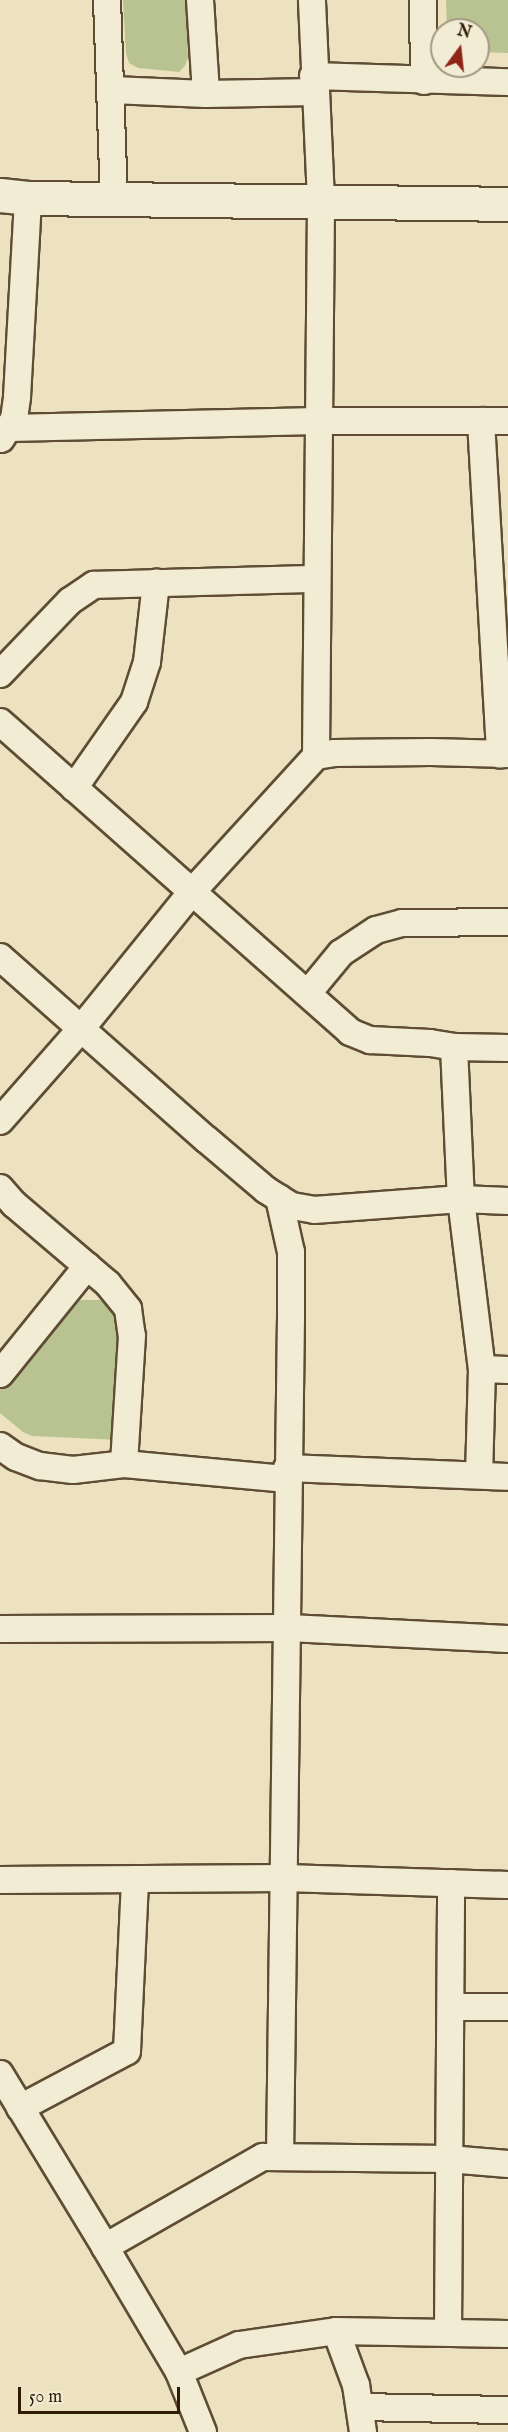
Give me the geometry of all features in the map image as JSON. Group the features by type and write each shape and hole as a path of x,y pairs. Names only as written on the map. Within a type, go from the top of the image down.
{"street":[{"path":"107,0 112,90 114,198"},
{"path":"200,0 206,94"},
{"path":"312,0 321,200 315,579 316,756"},
{"path":"423,0 424,81"},
{"path":"112,90 206,94 314,84 424,81 508,82"},
{"path":"4,434 14,419 17,397 14,196 508,204"},
{"path":"4,434 318,421 508,421"},
{"path":"0,1121 80,1030 191,893 316,756 334,753 420,752 504,754 499,594 481,421"},
{"path":"0,674 70,601 94,585 315,579"},
{"path":"74,788 134,702 147,662 156,583"},
{"path":"0,722 350,1032 370,1040 430,1043 454,1047 508,1047"},
{"path":"308,993 341,953 376,930 402,923 508,922"},
{"path":"0,957 80,1030 257,1183 292,1206 314,1210 461,1199 508,1201"},
{"path":"454,1047 461,1199 482,1369 479,1475"},
{"path":"0,1188 14,1204 108,1284 128,1309 132,1336 124,1464"},
{"path":"279,1198 291,1252 287,1473 289,1628 280,2157"},
{"path":"0,1374 87,1266"},
{"path":"482,1369 508,1370"},
{"path":"0,1446 16,1457 40,1466 73,1470 124,1464 287,1473 508,1477"},
{"path":"0,1629 289,1628 508,1639"},
{"path":"0,1880 285,1878 508,1885"},
{"path":"20,2108 127,2051 135,1879"},
{"path":"448,2331 451,1883"},
{"path":"451,2007 508,2007"},
{"path":"0,2074 179,2372 203,2432"},
{"path":"105,2247 263,2157 449,2159 508,2164"},
{"path":"179,2372 239,2346 336,2331 448,2331 508,2334"},
{"path":"336,2331 356,2385 363,2432"},
{"path":"360,2407 508,2410"}],"green space":[{"path":"123,0 186,0 188,57 185,66 179,72 138,68 129,63 126,53"},
{"path":"446,0 508,0 508,53 490,52 490,18 447,18"},
{"path":"81,1300 104,1300 124,1313 120,1440 32,1436 23,1432 0,1413 0,1386 69,1305"}]}
